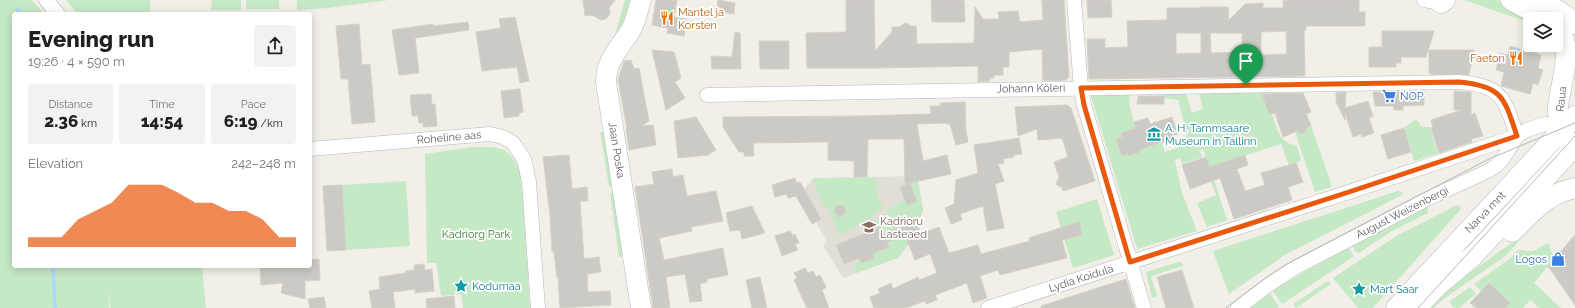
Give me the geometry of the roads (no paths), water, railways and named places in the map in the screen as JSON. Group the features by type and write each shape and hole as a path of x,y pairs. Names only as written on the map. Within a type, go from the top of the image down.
{"street":[{"path":"46,0 56,12"},
{"name":"Jaan Poska","path":"641,0 632,28 613,56 606,71 606,82 641,308"},
{"path":"1074,0 1081,88 1084,105 1144,308"},
{"path":"1511,0 1532,12"},
{"path":"1542,0 1567,16 1575,24"},
{"name":"Raua","path":"1563,33 1569,48 1558,106 1559,118 1569,123 1574,154"},
{"name":"Johann Köleri","path":"707,95 1459,82 1477,84 1491,89 1500,96 1509,110 1517,136"},
{"path":"1517,136 1545,124 1569,123"},
{"name":"Narva mnt","path":"1396,308 1569,123"},
{"name":"Roheline aas","path":"312,149 490,134 503,137 512,142 524,159 529,182 538,308"},
{"name":"Lydia Koidula","path":"988,308 1349,192 1517,136"},
{"name":"August Weizenbergi","path":"1238,308 1267,286 1296,267 1433,196 1496,166 1504,157 1517,136"},
{"path":"1525,170 1560,152 1574,154"},
{"name":"Narva mnt","path":"1416,308 1441,283 1473,256 1574,154"},
{"path":"1473,256 1505,239 1543,203 1555,194 1575,188"}],"waterway":[{"path":"53,268 55,308"}],"tram line":[{"path":"1226,308 1264,279 1287,264 1489,159 1575,123"},
{"path":"1418,308 1575,136"}],"place":[{"name":"Mantel ja Korsten","path":"667,18"},
{"name":"Faeton","path":"1516,58"},
{"name":"NOP","path":"1389,96"},
{"name":"A. H. Tammsaare Museum in Tallinn","path":"1154,134"},
{"name":"Kadrioru Lasteaed","path":"869,227"},
{"name":"Logos","path":"1558,259"},
{"name":"Kodumaa","path":"461,286"},
{"name":"Mart Saar","path":"1359,289"}],"park label":[{"name":"Kadriorg Park","path":"476,234"}]}
